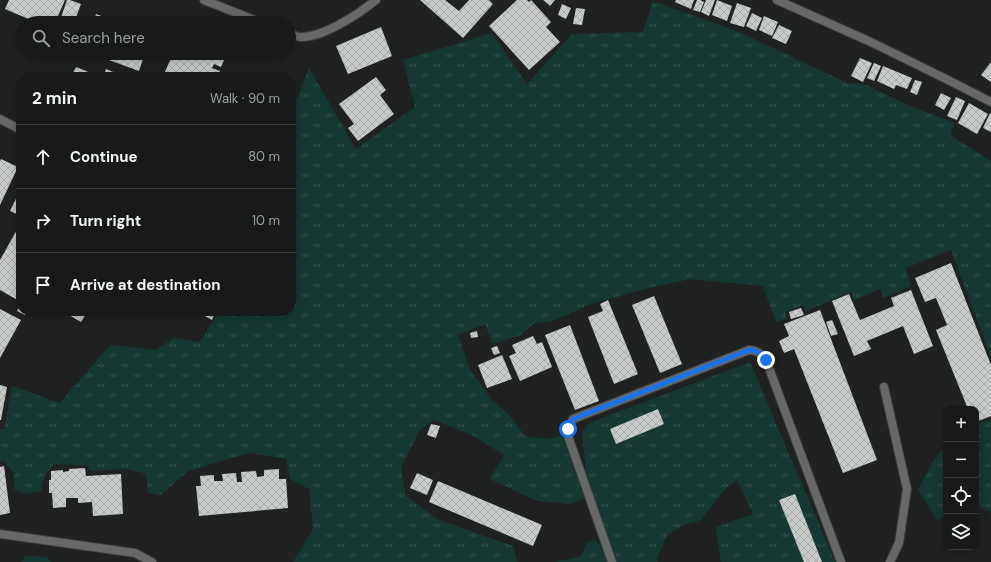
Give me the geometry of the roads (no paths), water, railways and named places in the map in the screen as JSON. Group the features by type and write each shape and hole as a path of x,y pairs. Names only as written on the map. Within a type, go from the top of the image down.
{"street":[{"path":"204,0 244,16"},
{"path":"296,36 311,36 335,27 360,13 376,0"},
{"path":"777,0 873,43 991,102"},
{"path":"0,119 16,127"},
{"path":"612,562 568,436 568,429 573,419 749,350 755,350 763,355 766,360 841,562"},
{"path":"884,387 907,489 900,543 890,562"},
{"path":"0,534 135,553 152,562"}]}
